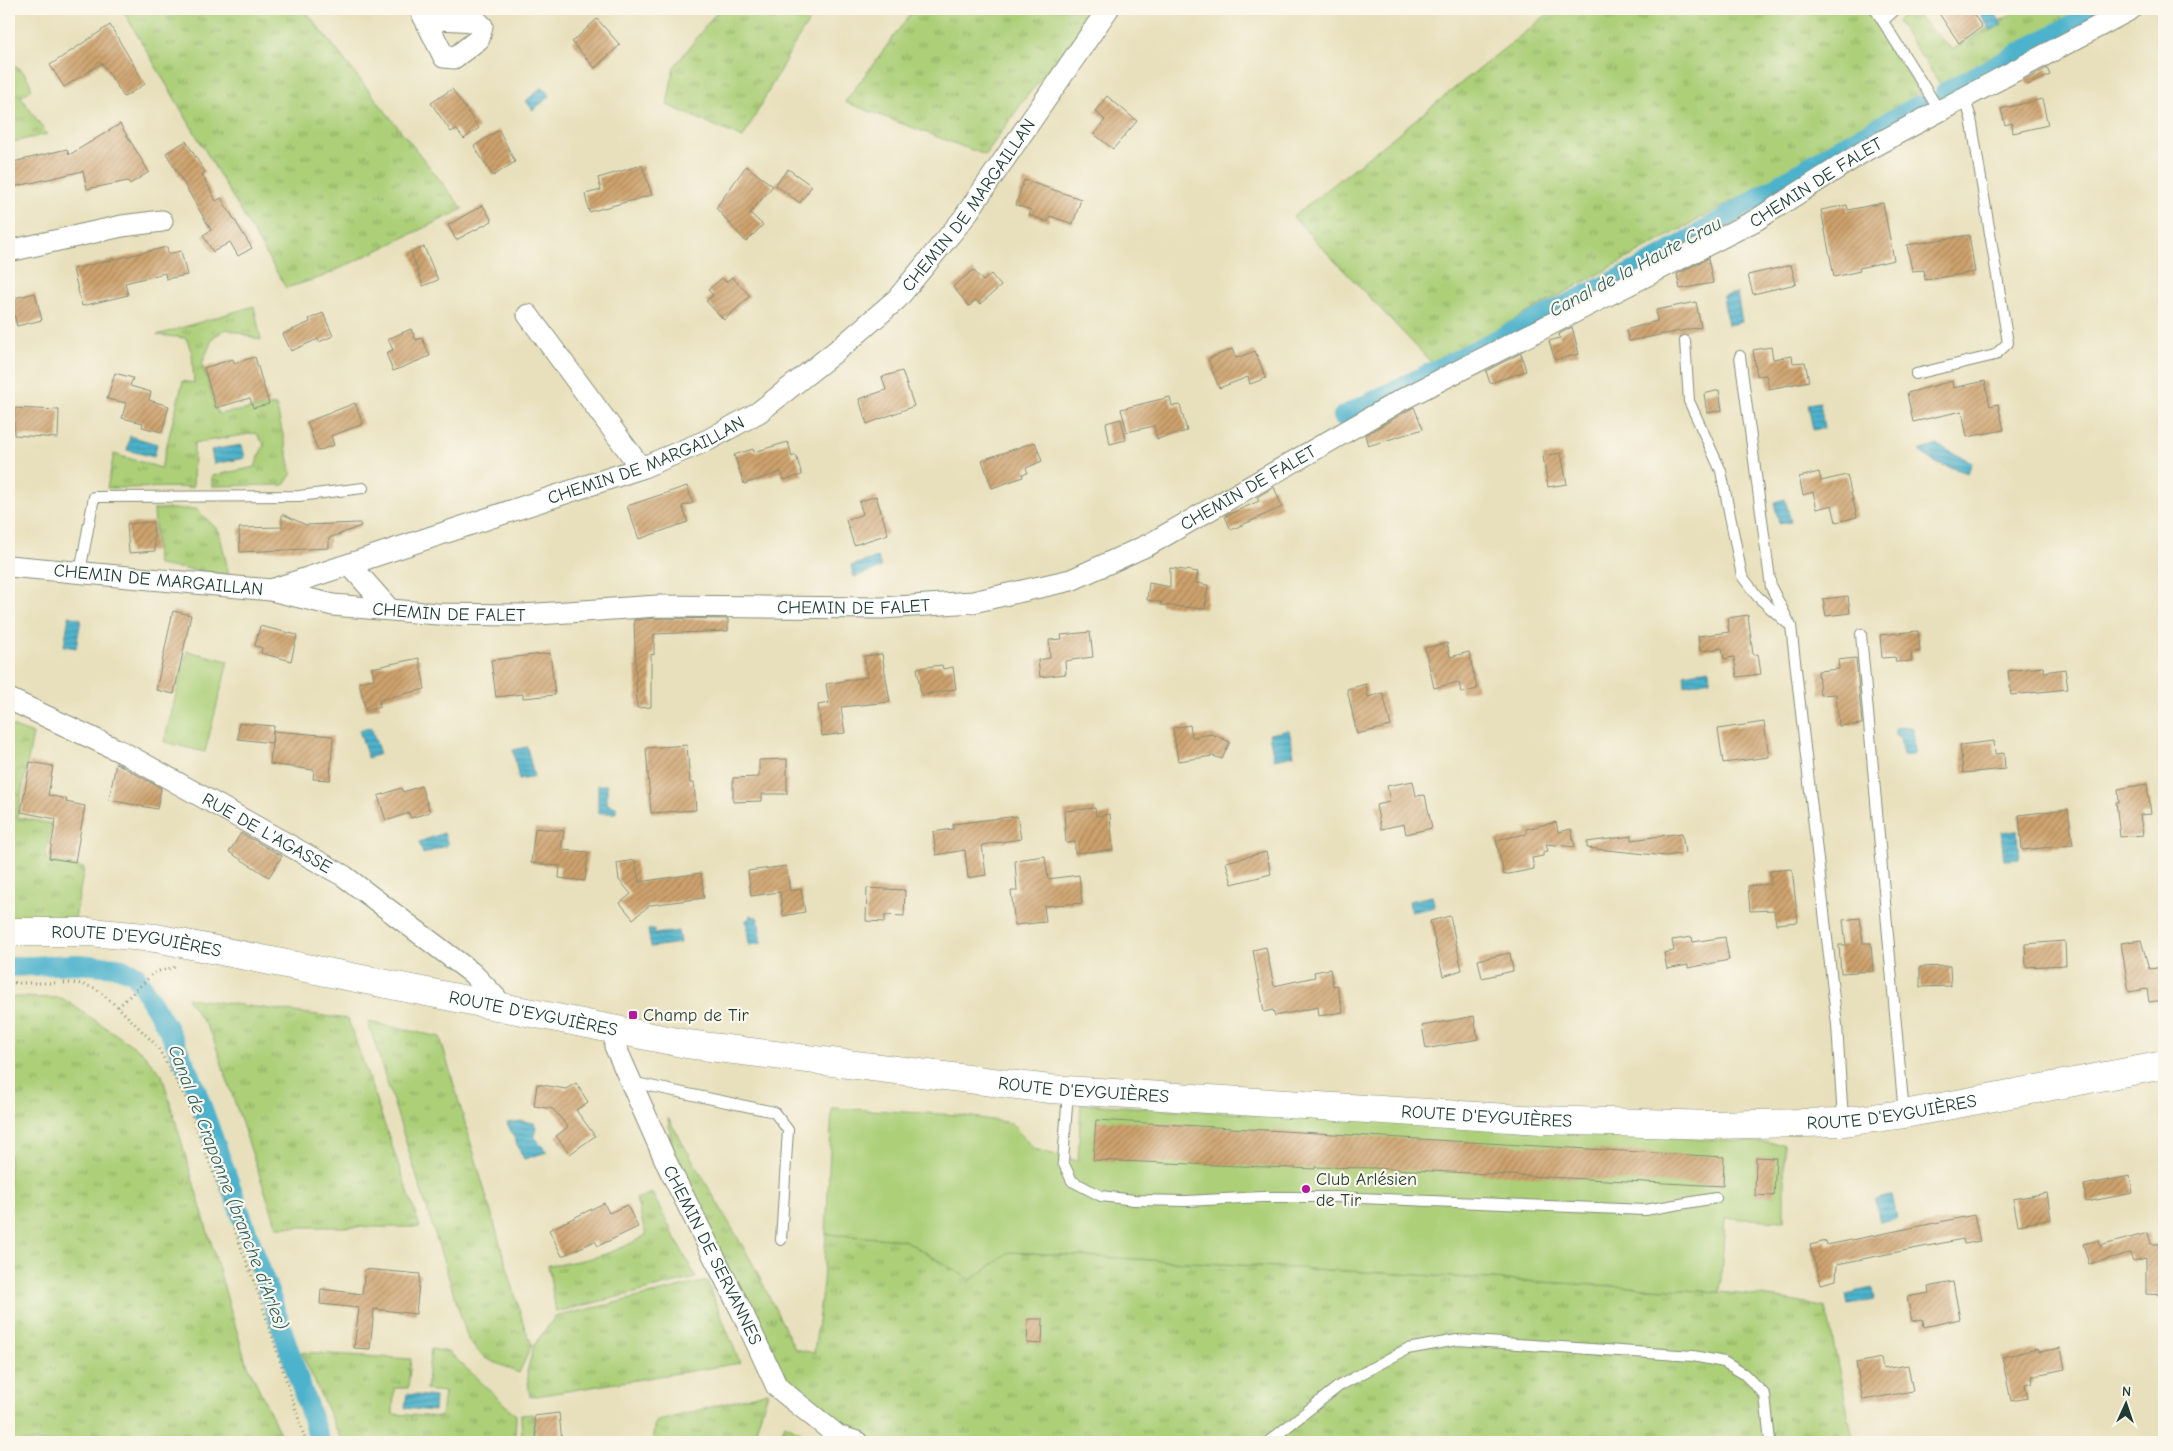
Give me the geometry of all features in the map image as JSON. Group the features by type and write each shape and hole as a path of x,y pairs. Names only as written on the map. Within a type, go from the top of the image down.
{"main road":[{"name":"ROUTE D'EYGUIÈRES","path":"9,932 88,932 156,938 687,1044 1068,1090 1540,1120 1713,1124 1844,1122 1904,1114 2164,1065"}],"street":[{"name":"CHEMIN DE MARGAILLAN","path":"9,566 271,590 641,468 708,440 759,412 845,344 897,299 963,219 1108,9"},
{"name":"CHEMIN DE FALET","path":"271,590 333,605 437,614 523,615 657,606 882,608 973,602 1071,580 1150,544 1401,400 1756,220 1866,150 2130,9"},
{"path":"9,251 122,226 162,220"},
{"path":"528,315 641,468"},
{"path":"350,565 389,609"},
{"name":"RUE DE L'AGASSE","path":"9,699 124,753 344,876 472,973 496,998 500,1006"},
{"name":"CHEMIN DE SERVANNES","path":"617,1029 615,1046 668,1166 742,1312 777,1387 838,1436 858,1442"}],"lane":[{"path":"1875,9 1939,110"},
{"path":"1883,21 1896,9"},
{"path":"1916,374 1995,355 2008,343 1971,118 1964,97"},
{"path":"1685,341 1689,401 1721,471 1742,576 1757,596 1791,626"},
{"path":"1740,356 1771,587 1791,626 1837,1026 1844,1122"},
{"path":"80,572 94,497 298,496 363,488"},
{"path":"1861,634 1904,1114"},
{"path":"631,1082 679,1090 774,1112 788,1130 781,1240"},
{"path":"1068,1090 1063,1162 1072,1181 1101,1196 1134,1200 1186,1201 1262,1197 1336,1197 1645,1210 1716,1198"},
{"path":"1268,1442 1339,1386 1407,1349 1457,1340 1693,1356 1724,1362 1744,1374 1765,1394 1770,1442"}],"path":[{"path":"118,1007 155,972"},
{"path":"9,983 77,983 95,988 118,1007 157,1046 186,1097 259,1295 306,1442"}],"green space":[{"path":"122,9 304,9 463,209 322,277 286,288"},
{"path":"719,9 817,9 793,46 743,138 667,105 674,67"},
{"path":"914,9 1098,9 1026,97 985,155 845,102"},
{"path":"1554,9 1868,9 1922,98 1433,364 1293,217"},
{"path":"1910,9 1952,49 2012,14 2009,9 2090,9 1941,85 1897,21"},
{"path":"9,63 21,70 28,80 32,89 21,97 47,134 9,143"},
{"path":"254,306 261,340 227,329 213,337 202,364 218,414 276,405 292,473 284,485 212,486 212,476 255,467 264,444 256,433 194,443 193,487 107,488 114,454 161,468 183,381 194,383 192,353 186,338 157,335"},
{"path":"154,509 196,509 219,531 229,575 157,565"},
{"path":"187,651 228,661 205,752 164,742"},
{"path":"9,725 33,734 17,817 52,824 45,859 84,868 75,919 9,919"},
{"path":"9,997 62,998 142,1052 162,1075 245,1359 284,1442 9,1442"},
{"path":"187,998 348,1019 420,1227 277,1227 212,1035"},
{"path":"368,1022 440,1037 525,1329 532,1344 519,1373 485,1358 469,1342"},
{"name":"Club Arlésien de Tir","path":"1081,1104 1784,1144 1784,1221 1725,1218 1720,1292 1010,1252 971,1280 904,1240 826,1234 832,1108 959,1115 1011,1123 1034,1149 1078,1161"},
{"path":"668,1118 753,1264 795,1349 814,1353 823,1283 826,1234 904,1240 971,1280 1010,1252 1720,1292 1777,1298 1826,1308 1854,1442 882,1442 838,1426 793,1387 769,1349 674,1161"},
{"path":"652,1193 696,1278 556,1312 548,1265 599,1256 622,1248 646,1235 636,1199"},
{"path":"707,1281 740,1363 530,1397 527,1372 534,1345 555,1317"},
{"path":"431,1349 449,1352 516,1415 515,1442 342,1442 301,1352 411,1359 408,1388 394,1388 393,1414 441,1417 444,1392 426,1390"},
{"path":"768,1392 752,1442 652,1442 655,1422"},
{"path":"533,1414 535,1442 522,1442 521,1415"},
{"path":"785,1424 820,1442 777,1442"}],"water":[{"path":"1977,9 1992,9 2002,24 1991,31"},
{"path":"542,87 550,96 533,110 526,101"},
{"path":"1737,293 1742,322 1728,325 1723,296"},
{"path":"1820,402 1824,428 1813,430 1808,404"},
{"path":"130,436 157,444 154,457 127,450"},
{"path":"242,445 245,458 214,464 211,450"},
{"path":"1937,445 1972,462 1968,473 1934,462 1919,451"},
{"path":"1785,499 1791,522 1779,524 1774,502"},
{"path":"878,557 881,568 854,577 851,566"},
{"path":"69,616 81,619 76,648 64,646"},
{"path":"1709,669 1710,680 1685,685 1684,674"},
{"path":"371,727 380,754 368,758 359,730"},
{"path":"1895,728 1913,728 1915,752 1913,755 1903,756 1900,738 1895,735"},
{"path":"1289,730 1294,755 1274,759 1269,734"},
{"path":"527,747 534,777 519,780 513,750"},
{"path":"598,785 607,785 607,804 616,807 616,813 598,813"},
{"path":"2017,830 2019,859 2004,860 2001,832"},
{"path":"444,833 448,845 423,854 419,842"},
{"path":"1432,896 1435,907 1411,912 1409,901"},
{"path":"750,915 758,918 762,943 749,945 746,920 749,919"},
{"path":"654,929 655,934 678,931 680,943 651,947 648,930"},
{"path":"522,1121 534,1123 536,1127 534,1137 547,1152 524,1159 507,1123"},
{"path":"1892,1195 1897,1218 1880,1222 1875,1200"},
{"path":"1872,1288 1874,1300 1848,1305 1846,1294"},
{"path":"407,1394 435,1397 434,1411 405,1408"}],"building":[{"path":"1936,9 1970,9 1982,27 1959,43"},
{"path":"597,19 620,45 595,68 572,42"},
{"path":"110,25 145,84 124,97 102,63 64,87 50,65"},
{"path":"2047,68 2050,75 2028,85 2025,80"},
{"path":"452,89 479,128 464,139 456,129 451,132 431,103"},
{"path":"1107,96 1137,121 1113,149 1094,134 1105,120 1095,111"},
{"path":"2042,99 2048,125 2013,133 2012,123 2005,125 2001,109"},
{"path":"120,124 149,172 130,184 128,181 87,189 83,171 9,188 9,163 67,149 69,155"},
{"path":"499,130 515,162 493,176 474,146"},
{"path":"186,141 205,172 202,174 216,201 221,198 252,248 238,256 230,242 213,252 203,235 211,230 166,153"},
{"path":"642,165 652,195 589,212 585,194 601,190 598,178"},
{"path":"746,166 773,186 750,213 763,225 746,242 716,208"},
{"path":"788,169 812,186 800,203 775,185"},
{"path":"1024,180 1081,199 1073,224 1050,216 1048,222 1029,215 1031,210 1016,205"},
{"path":"1883,203 1894,260 1859,268 1860,271 1834,277 1821,210 1847,205 1848,210"},
{"path":"483,205 492,221 456,240 448,225"},
{"path":"1969,235 1975,272 1925,280 1924,270 1912,271 1907,245"},
{"path":"167,247 168,254 181,251 187,275 166,279 165,273 125,283 128,295 82,306 73,269"},
{"path":"424,247 438,280 423,286 411,252"},
{"path":"1708,258 1713,283 1680,289 1677,274"},
{"path":"1791,265 1796,284 1753,294 1748,275"},
{"path":"973,270 983,281 991,274 1001,286 980,304 976,300 969,306 953,287"},
{"path":"732,277 750,296 724,320 706,301 713,295 708,290 722,278 726,282"},
{"path":"35,293 42,320 17,326 10,299"},
{"path":"1696,302 1701,327 1629,341 1626,330 1657,321 1656,310"},
{"path":"323,313 333,336 319,342 318,339 291,351 283,334 310,322 309,319"},
{"path":"1572,327 1579,354 1555,360 1549,341 1560,338 1559,334"},
{"path":"411,329 416,340 422,338 430,356 393,371 386,353 393,350 388,339"},
{"path":"1771,347 1773,359 1792,356 1793,363 1805,362 1809,381 1769,389 1766,375 1757,376 1753,350"},
{"path":"1232,349 1236,358 1255,351 1266,378 1250,384 1248,377 1219,388 1208,359"},
{"path":"1521,353 1526,371 1490,383 1486,371"},
{"path":"255,357 269,404 253,408 250,398 216,408 204,368 233,359 234,363"},
{"path":"902,371 914,406 867,424 859,399 886,390 882,377"},
{"path":"115,373 133,378 130,386 151,392 149,400 169,406 162,432 142,427 143,423 122,418 126,403 107,399"},
{"path":"1952,381 1953,388 1985,381 1990,406 1998,404 2004,430 1967,437 1962,411 1913,422 1907,393"},
{"path":"1719,390 1722,410 1707,413 1704,394"},
{"path":"1170,397 1172,406 1180,405 1187,431 1157,439 1154,426 1127,432 1121,409"},
{"path":"355,403 363,424 331,436 334,445 318,451 307,422"},
{"path":"1414,407 1423,429 1368,446 1365,435"},
{"path":"14,408 59,410 58,438 14,435"},
{"path":"1121,419 1126,440 1110,444 1106,423"},
{"path":"788,442 792,457 796,455 802,475 784,480 781,472 744,484 734,455 753,449 754,452"},
{"path":"1035,442 1042,461 1026,468 1028,473 1022,474 1023,477 992,488 982,460"},
{"path":"1561,453 1567,484 1548,487 1543,456"},
{"path":"1819,472 1821,481 1847,475 1857,517 1836,522 1832,505 1817,509 1813,492 1803,495 1799,477"},
{"path":"687,486 693,503 682,506 688,522 639,539 627,506"},
{"path":"1274,487 1282,507 1231,530 1225,516 1259,501 1257,497"},
{"path":"876,496 888,534 854,545 846,520 863,514 859,502"},
{"path":"282,514 306,525 360,523 361,526 329,538 329,548 240,552 239,528 282,527"},
{"path":"153,522 155,551 129,553 127,524"},
{"path":"1170,568 1198,572 1196,583 1208,585 1205,609 1161,605 1161,602 1147,600 1149,583 1170,587"},
{"path":"1848,596 1850,613 1826,616 1823,599"},
{"path":"173,611 191,615 174,694 156,690"},
{"path":"1748,615 1753,655 1758,654 1761,674 1737,677 1734,657 1724,659 1722,648 1700,651 1698,636 1729,632 1727,618"},
{"path":"657,618 728,619 728,631 654,634 654,655 651,654 651,707 637,708 634,620"},
{"path":"260,626 297,635 291,661 261,653 262,648 255,646"},
{"path":"1918,631 1920,651 1911,652 1912,661 1896,662 1895,657 1882,658 1880,635"},
{"path":"1090,632 1093,657 1065,661 1066,674 1040,677 1038,660 1050,658 1049,640 1062,639 1061,635"},
{"path":"1447,643 1450,657 1469,652 1477,689 1461,693 1459,682 1434,688 1425,648"},
{"path":"550,653 555,695 523,698 523,694 496,697 491,660"},
{"path":"882,654 890,702 841,707 845,733 822,736 818,705 829,703 826,684 867,677 864,656"},
{"path":"419,658 425,689 379,700 380,707 366,711 359,682 374,679 372,668"},
{"path":"1856,658 1862,724 1839,726 1836,694 1820,695 1818,671 1839,669 1838,660"},
{"path":"942,665 943,669 953,667 956,689 921,695 917,668"},
{"path":"2043,667 2044,672 2065,669 2068,689 2011,695 2008,671"},
{"path":"1366,684 1368,697 1383,693 1391,726 1357,734 1347,689"},
{"path":"1764,722 1769,757 1723,763 1718,729"},
{"path":"239,723 274,726 272,743 238,739"},
{"path":"1190,725 1192,737 1212,734 1230,742 1222,759 1213,756 1178,761 1173,728"},
{"path":"273,731 333,736 330,780 313,779 314,770 270,764"},
{"path":"1994,741 1995,754 2004,753 2005,769 1963,773 1960,745"},
{"path":"687,745 690,783 694,783 696,810 651,813 646,748"},
{"path":"787,759 787,794 762,794 762,801 733,802 733,778 759,777 759,760"},
{"path":"30,762 53,766 48,795 67,799 66,802 85,806 75,862 49,858 56,819 21,812"},
{"path":"116,763 161,788 157,809 109,800"},
{"path":"1413,781 1416,796 1425,795 1432,828 1406,834 1404,824 1381,829 1376,805 1390,802 1387,786"},
{"path":"2147,784 2151,814 2140,815 2143,835 2120,837 2116,802 2119,802 2118,789"},
{"path":"421,786 430,812 411,818 409,813 386,821 378,796 401,788 403,792"},
{"path":"1095,808 1096,816 1110,814 1113,850 1075,853 1075,842 1066,843 1064,811"},
{"path":"2068,809 2073,845 2022,850 2019,815"},
{"path":"1017,816 1021,839 982,845 986,875 968,878 965,850 936,855 933,832 953,829 953,824"},
{"path":"1556,822 1558,832 1571,829 1575,847 1546,844 1548,851 1543,852 1543,856 1532,858 1534,869 1504,875 1496,840 1526,834 1526,829"},
{"path":"535,828 564,831 561,850 588,852 585,881 559,878 560,866 531,863"},
{"path":"241,833 282,856 269,877 229,852"},
{"path":"1682,833 1685,853 1666,856 1587,848 1587,842 1632,836 1632,840"},
{"path":"1266,852 1271,874 1232,884 1226,862"},
{"path":"1045,856 1048,879 1079,875 1082,903 1044,906 1046,922 1015,925 1011,891 1017,891 1015,860"},
{"path":"635,860 639,882 701,873 704,898 650,905 633,919 620,903 631,894 619,880 617,863"},
{"path":"786,866 790,891 801,889 805,912 783,916 780,892 751,896 748,871"},
{"path":"1792,869 1798,922 1776,924 1774,910 1750,911 1748,886 1771,884 1770,871"},
{"path":"867,888 905,890 904,916 885,915 885,922 866,921"},
{"path":"1450,916 1462,970 1443,976 1430,921"},
{"path":"1860,918 1863,943 1871,943 1873,971 1841,973 1839,945 1846,945 1843,920"},
{"path":"1692,937 1693,942 1725,937 1729,960 1688,968 1688,965 1667,969 1664,953 1674,951 1672,940"},
{"path":"2141,940 2149,969 2164,967 2164,1000 2149,1002 2147,989 2129,992 2121,943"},
{"path":"2065,941 2066,965 2026,967 2025,944"},
{"path":"1266,947 1274,986 1315,977 1314,972 1330,969 1333,986 1337,985 1343,1012 1319,1016 1318,1007 1275,1016 1273,1010 1264,1012 1253,950"},
{"path":"1510,953 1513,971 1482,978 1478,960"},
{"path":"1950,966 1951,986 1920,987 1920,967"},
{"path":"1474,1016 1478,1039 1426,1049 1422,1026"},
{"path":"576,1083 588,1102 576,1110 595,1136 570,1154 556,1136 568,1127 553,1109 534,1106 537,1084 566,1089"},
{"path":"1096,1120 1724,1157 1723,1186 1372,1168 1315,1167 1315,1169 1093,1160"},
{"path":"1756,1157 1776,1158 1774,1196 1755,1195"},
{"path":"2130,1176 2133,1193 2086,1202 2084,1185"},
{"path":"2047,1193 2051,1219 2018,1225 2013,1199"},
{"path":"604,1203 609,1213 627,1205 638,1227 598,1246 595,1241 562,1256 549,1230"},
{"path":"1974,1215 1980,1241 1964,1244 1963,1239 1837,1264 1836,1280 1821,1284 1810,1245 1826,1241 1827,1245"},
{"path":"2148,1233 2151,1244 2164,1244 2164,1295 2146,1294 2146,1258 2133,1261 2130,1253 2089,1264 2083,1244 2099,1240 2100,1246"},
{"path":"365,1269 420,1274 416,1314 374,1309 370,1349 354,1348 359,1308 320,1304 321,1289 362,1294"},
{"path":"1953,1282 1960,1319 1924,1327 1923,1319 1912,1321 1907,1297 1929,1293 1928,1287"},
{"path":"1028,1319 1043,1319 1042,1344 1027,1343"},
{"path":"2061,1348 2065,1369 2032,1376 2033,1382 2025,1384 2028,1398 2011,1401 2002,1357 2037,1349 2038,1352"},
{"path":"1881,1358 1883,1369 1908,1365 1913,1391 1863,1400 1856,1363"},
{"path":"559,1413 562,1442 537,1442 534,1416"}],"waterway":[{"name":"Canal de la Haute Crau","path":"1945,92 2102,9"},
{"name":"Canal de la Haute Crau","path":"1343,416 1654,261 1844,145 1919,105"},
{"name":"Canal de Craponne (branche d'Arles)","path":"9,967 76,964 117,967 135,974 168,1029 191,1076 280,1323 320,1442"}],"place":[{"name":"Champ de Tir","path":"633,1015"},
{"name":"Club Arlésien de Tir","path":"1306,1189"}]}
